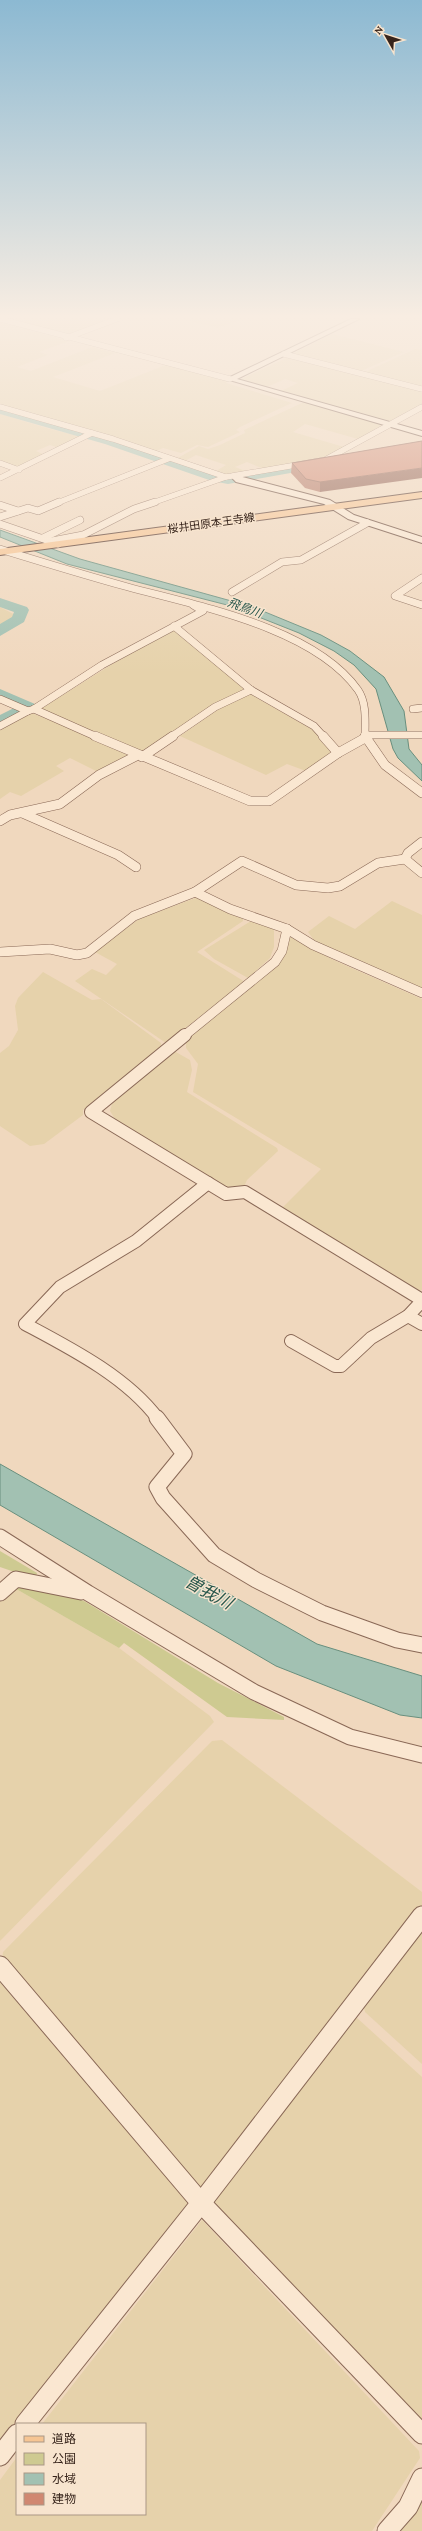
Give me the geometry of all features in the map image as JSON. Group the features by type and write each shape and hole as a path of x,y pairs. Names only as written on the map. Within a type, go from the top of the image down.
{"main road":[{"name":"桜井田原本王寺線","path":"2,551 422,495"}],"street":[{"path":"0,478 84,437"},
{"path":"104,437 168,459 240,480 282,489 336,507 351,517 366,523 422,540"},
{"path":"0,524 55,543 83,535 134,509 230,476 324,460 366,437"},
{"path":"0,517 28,508 38,511 82,491 100,486 168,459"},
{"path":"0,463 19,470"},
{"path":"0,505 18,511"},
{"path":"42,538 80,520"},
{"path":"232,592 282,562 301,560 366,523"},
{"path":"2,551 96,578 195,603 271,630 329,661 351,680 358,691 364,704 365,736 385,765 422,793"},
{"path":"422,578 395,596 422,605"},
{"path":"0,726 31,710 102,665 203,611 193,605 195,603"},
{"path":"174,626 251,690 314,726 338,752"},
{"path":"0,822 10,815 60,804 99,776 140,756 215,707 251,690"},
{"path":"0,699 31,710 250,801 261,803 269,801 338,752 365,736 422,734"},
{"path":"413,709 422,708"},
{"path":"0,810 10,815"},
{"path":"22,813 118,855 136,867"},
{"path":"405,859 408,853 422,842"},
{"path":"0,952 50,949 77,955 87,953 134,916 195,892 242,861 296,885 328,888 340,886 378,862 405,859 422,873"},
{"path":"195,892 230,909 287,929 313,945 422,993"},
{"path":"287,929 282,951 276,962 91,1112 226,1194 245,1192 422,1300 408,1316 371,1338 341,1366 335,1366 291,1341"},
{"path":"208,1183 136,1241 60,1287 26,1324 77,1352 146,1401 184,1454 157,1487 163,1498 214,1555 256,1580 322,1613 397,1640 422,1645"},
{"path":"408,1316 422,1324"},
{"path":"0,1536 88,1593 254,1692 287,1709 350,1737 422,1755"},
{"path":"0,1593 16,1579 88,1593"},
{"path":"26,2423 201,2203 422,1916"},
{"path":"0,1966 201,2203 422,2434"},
{"path":"0,2456 16,2435"},
{"path":"386,2531 408,2507 422,2478"}],"shaded area":[{"path":"0,437 82,437 59,448 50,445 36,451 45,455 18,468 0,462"},
{"path":"104,437 229,437 208,447 197,445 181,453 163,448 154,452"},
{"path":"236,437 310,437 344,447 324,458 264,469 247,462 235,467 248,472 227,475 213,473 226,465 196,455 183,462 176,459 199,446 208,449"},
{"path":"0,607 19,617 0,628"},
{"path":"174,630 247,691 144,755 39,710 122,658"},
{"path":"250,694 315,731 332,754 306,771 287,764 266,775 180,736 223,706"},
{"path":"29,712 89,736 131,757 98,772 70,758 56,766 64,771 21,796 10,792 0,799 0,728"},
{"path":"198,897 243,918 243,921 197,952 245,982 166,1043 75,981 92,969 106,975 117,964 95,952 139,919"},
{"path":"392,901 422,915 422,989 316,943 308,932 329,916 355,929"},
{"path":"251,921 272,927 274,931 274,947 270,958 248,978 214,959 204,950"},
{"path":"290,935 300,939 306,946 338,962 422,999 422,1290 414,1291 282,1208 321,1169 193,1092 198,1064 186,1048 186,1039 275,968 281,960"},
{"path":"43,972 92,1000 101,999 161,1043 161,1046 83,1110 83,1115 44,1144 30,1146 0,1126 0,1053 9,1046 18,1030 15,1006 18,998"},
{"path":"174,1051 190,1060 192,1070 187,1092 277,1148 278,1151 247,1180 243,1189 224,1187 157,1149 115,1119 110,1111 112,1104 138,1078"},
{"path":"11,1586 119,1648 210,1716 214,1722 0,1941 0,1596"},
{"path":"222,1740 422,1892 422,1907 203,2187 199,2188 2,1960 3,1952 212,1741"},
{"path":"422,1930 422,2064 365,2012 364,2008"},
{"path":"0,1982 187,2202 188,2207 18,2423 16,2423 16,2426 0,2446"},
{"path":"356,2017 422,2077 422,2423 215,2206 215,2200"},
{"path":"202,2220 419,2451 420,2458 372,2531 0,2531 0,2480 16,2458 16,2515 146,2515 146,2423 43,2423"},
{"path":"422,2491 422,2531 394,2531"}],"green space":[{"path":"0,1551 37,1573 36,1577 32,1578 0,1567"},
{"path":"11,1586 51,1589 84,1601 218,1683 284,1717 284,1720 227,1717 124,1643 119,1648"}],"water":[{"name":"飛鳥川","path":"0,530 80,559 253,607 321,635 350,651 384,677 404,711 409,749 422,765 422,781 398,758 393,749 376,689 354,665 334,651 299,633 231,606 67,564 0,537"},
{"name":"曽我川","path":"0,1464 317,1644 422,1676 422,1718 400,1715 276,1666 0,1505"}],"building":[{"path":"422,441 422,468 320,482 306,479 292,463"}],"waterway":[{"path":"95,437 217,478 228,480 324,463"},
{"path":"0,602 22,610 19,619 0,631"},
{"path":"0,694 29,707 0,721"}]}
